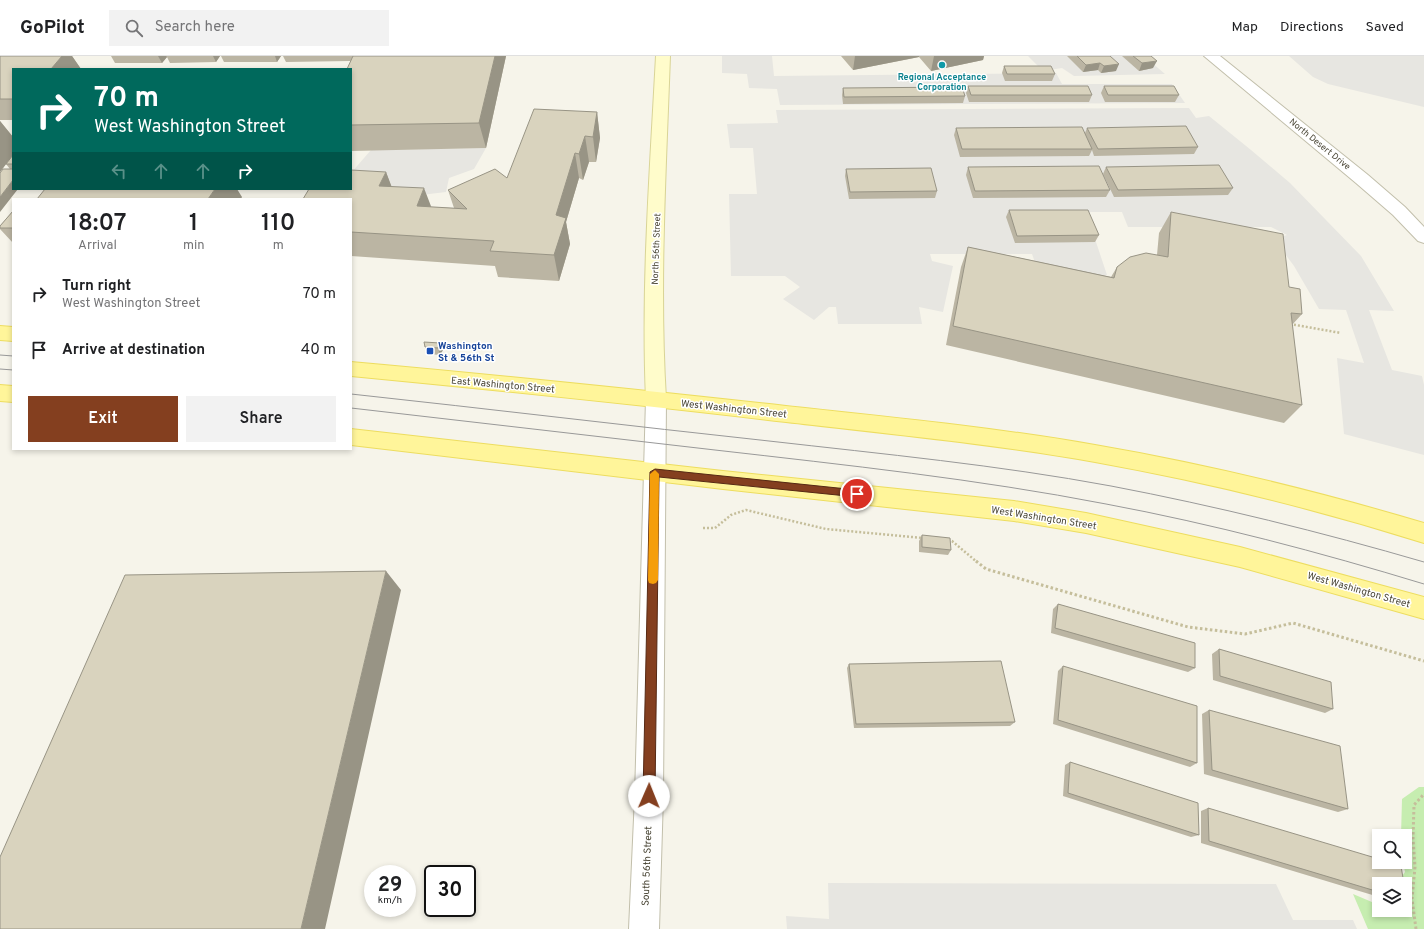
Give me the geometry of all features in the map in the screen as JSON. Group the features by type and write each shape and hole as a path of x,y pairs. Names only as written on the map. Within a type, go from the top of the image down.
{"main road":[{"path":"0,333 12,334"},
{"name":"East Washington Street","path":"352,369 656,399"},
{"path":"0,393 12,394"},
{"name":"West Washington Street","path":"656,399 982,436 1096,452 1260,487 1384,520 1424,533"},
{"path":"352,438 655,472"},
{"name":"West Washington Street","path":"655,472 1014,511 1086,523 1262,562 1424,608"}],"street":[{"name":"North 56th Street","path":"656,443 654,278 663,56"},
{"name":"North Desert Drive","path":"1211,56 1362,179 1399,211 1424,237"},
{"name":"South 56th Street","path":"644,929 649,788 656,443"}],"path":[{"path":"1285,323 1341,333"},
{"path":"703,528 716,528 731,514 746,510 826,529 928,538"},
{"path":"944,540 952,540 986,569 1188,627 1244,634 1293,623 1424,661"},
{"path":"1416,929 1412,899 1415,867 1413,838 1414,805 1424,794"}],"green space":[{"path":"1419,787 1424,787 1424,929 1368,929 1353,894 1372,902 1372,917 1412,917 1412,877 1401,877 1405,872 1404,869 1412,869 1412,829 1401,829 1402,799"}],"shaded area":[{"path":"722,56 772,56 774,76 1056,73 1062,84 1172,84 1185,103 780,105 777,89 749,88 747,74 722,73"},
{"path":"1028,56 1144,56 1165,74 1074,76 1062,68 1043,71"},
{"path":"1289,56 1424,56 1424,107 1328,84 1313,77"},
{"path":"1189,108 1196,118 1209,116 1290,183 1361,256 1394,311 1369,310 1392,370 1422,376 1424,385 1424,455 1344,434 1337,358 1364,363 1346,310 1319,309 1294,266 1274,239 1287,235 1271,227 1128,227 1122,212 1086,212 1107,275 1040,276 1032,254 930,254 932,261 953,266 943,312 919,307 922,324 838,324 836,307 829,307 814,320 783,299 800,287 785,276 731,276 729,194 757,194 753,148 730,148 727,124 778,123 776,110"},
{"path":"486,148 474,169 449,178 446,192 396,198 352,189 352,172 371,150"},
{"path":"828,883 1276,884 1293,920 1353,920 1357,929 787,929 786,916 829,919"}],"building":[{"path":"0,56 62,56 52,68 12,68 12,99 0,99"},
{"path":"353,56 495,56 479,123 352,125 352,68 347,68"},
{"path":"1077,56 1110,56 1119,64 1104,66 1100,63 1086,65"},
{"path":"1133,56 1151,56 1157,61 1142,63"},
{"path":"1004,66 1051,66 1055,74 1007,74"},
{"path":"968,86 1088,86 1092,95 971,95"},
{"path":"1104,86 1174,86 1179,95 1108,95"},
{"path":"962,87 965,96 844,97 843,88"},
{"path":"534,109 597,112 593,137 585,136 579,154 575,153 556,215 566,218 554,255 490,251 494,241 352,232 352,198 304,198 308,190 352,190 352,170 386,172 379,186 424,188 417,206 467,209 448,190 495,169 507,178"},
{"path":"1186,126 1198,147 1098,149 1087,128"},
{"path":"1082,127 1092,149 962,149 956,128"},
{"path":"12,156 12,164 6,164"},
{"path":"1219,165 1233,188 1118,190 1106,167"},
{"path":"1099,166 1110,190 975,191 968,167"},
{"path":"931,168 937,191 850,192 846,169"},
{"path":"3,169 12,169 12,181 0,197 0,173"},
{"path":"44,190 214,190 209,198 38,198"},
{"path":"1009,210 1088,210 1099,235 1017,236"},
{"path":"12,212 12,228 0,228 0,226"},
{"path":"1171,212 1283,234 1289,287 1300,289 1302,314 1291,313 1302,405 953,326 968,247 1114,278 1117,267 1130,257 1146,253 1168,257"},
{"path":"424,342 440,343 438,348 425,347"},
{"path":"922,535 950,538 951,550 922,547"},
{"path":"386,571 301,929 0,929 0,857 125,575"},
{"path":"1058,604 1195,643 1195,668 1055,628"},
{"path":"1219,649 1331,682 1333,709 1220,676"},
{"path":"1001,661 1015,722 856,724 849,664"},
{"path":"1063,666 1197,706 1197,763 1058,720"},
{"path":"1209,710 1340,746 1348,809 1212,770"},
{"path":"1070,762 1198,803 1199,835 1068,793"},
{"path":"1208,808 1372,857 1372,869 1402,869 1403,877 1372,877 1372,890 1209,841"}],"tram line":[{"path":"0,355 12,356"},
{"path":"0,369 12,370"},
{"path":"352,394 898,455 1026,472 1111,486 1229,511 1346,540 1424,562"},
{"path":"352,408 862,467 1058,495 1186,520 1305,550 1424,584"}],"slow traffic":[{"path":"653,580 655,474"}],"place":[{"name":"Regional Acceptance Corporation","path":"942,65"},
{"name":"Washington St & 56th St","path":"430,351"}],"route":[{"path":"649,796 655,472 857,494"}]}
